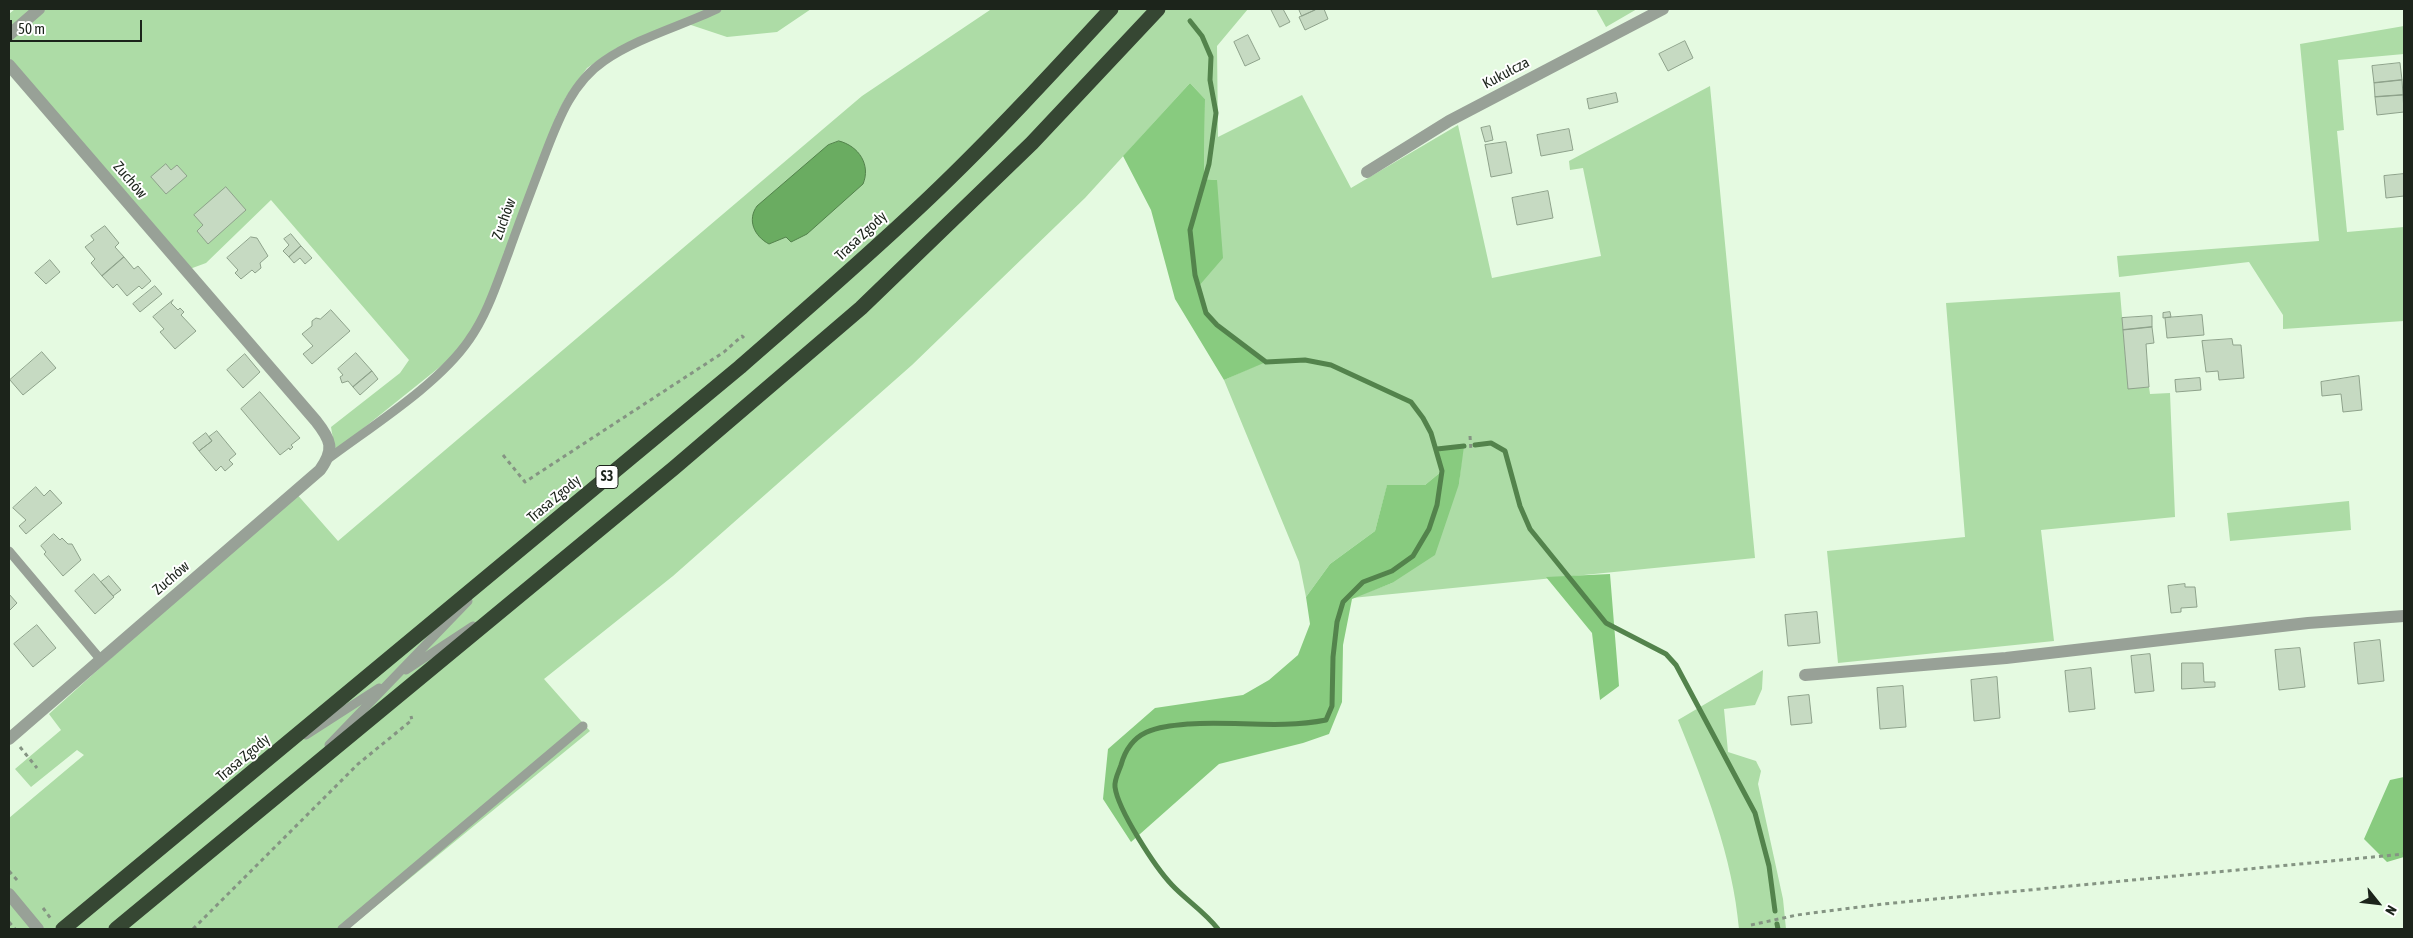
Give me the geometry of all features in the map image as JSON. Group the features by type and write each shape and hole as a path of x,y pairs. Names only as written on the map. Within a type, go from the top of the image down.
{"highway":[{"name":"Trasa Zgody","path":"63,929 740,367 836,283 930,197 996,132 1111,9"},
{"name":"S3","path":"116,929 525,592 861,308 1032,143 1158,9"}],"street":[{"path":"9,35 38,9"},
{"name":"Kukułcza","path":"1368,172 1449,121 1663,9"},
{"name":"Zuchów","path":"9,65 316,421 330,444 328,459 320,470 10,738"},
{"path":"1805,675 2006,658 2308,623 2404,616"},
{"path":"9,894 38,929"}],"lane":[{"name":"Zuchów","path":"328,459 440,373 459,355 471,338 496,287 556,127 569,100 582,80 604,61 676,26 717,9"},
{"path":"9,551 101,660"},
{"path":"288,788 504,563"},
{"path":"267,761 525,592"},
{"path":"342,929 583,726"}],"path":[{"path":"503,455 525,482 724,352 742,336 744,338"},
{"path":"1470,436 1472,451"},
{"path":"193,929 358,764 412,720 411,716"},
{"path":"10,738 37,768"},
{"path":"1751,925 1797,915 1883,904 2404,854"},
{"path":"9,871 15,878"},
{"path":"9,922 15,929"}],"shaded area":[{"path":"15,9 811,9 777,32 727,37 688,24 615,49 587,68 566,97 557,114 505,262 466,346 335,451 331,427 400,373 409,360 271,200 206,263 187,270 9,63 9,14"},
{"path":"988,9 1248,9 1217,46 1218,137 1302,95 1351,188 1458,125 1492,278 1601,256 1583,168 1570,170 1569,161 1710,86 1755,558 1352,598 1392,583 1459,484 1463,446 1437,449 1442,471 1425,485 1387,486 1375,531 1330,564 1306,597 1299,562 1224,380 1266,361 1217,325 1206,313 1198,287 1217,180 1204,179 1205,99 1190,83 1085,198 912,365 673,576 544,679 590,731 348,929 9,929 9,818 84,755 77,750 31,787 15,769 61,730 49,714 295,492 338,541 862,96 990,10"},
{"path":"1596,9 1637,9 1606,27"},
{"path":"2404,26 2404,54 2338,60 2344,130 2337,131 2347,232 2404,227 2404,321 2283,329 2283,315 2249,262 2119,277 2117,256 2319,241 2300,44"},
{"path":"1190,83 1205,99 1204,179 1217,180 1223,258 1198,287 1206,313 1217,325 1266,362 1224,380 1175,299 1151,210 1123,156"},
{"path":"839,141 852,147 861,157 865,170 863,184 807,234 791,242 786,237 769,244 764,241 759,237 752,222 757,206 828,145"},
{"path":"2120,292 2128,388 2149,387 2150,394 2170,393 2175,517 2041,530 2054,641 1838,663 1827,551 1965,537 1946,303"},
{"path":"1464,446 1459,484 1435,555 1392,583 1352,599 1343,645 1342,702 1329,734 1303,743 1219,764 1131,842 1103,799 1108,749 1155,708 1243,695 1269,680 1298,655 1310,624 1306,597 1330,564 1375,531 1387,485 1425,485 1442,471 1437,449"},
{"path":"2349,501 2351,530 2230,541 2227,513"},
{"path":"1610,574 1619,686 1600,700 1592,633 1546,577"},
{"path":"1763,670 1762,689 1755,705 1724,709 1728,752 1756,761 1761,771 1758,784 1783,899 1786,929 1739,929 1736,902 1724,849 1708,796 1678,720"},
{"path":"2404,777 2404,857 2387,862 2364,839 2390,780"}],"building":[{"path":"1271,9 1283,9 1290,22 1280,27"},
{"path":"1299,9 1314,9 1315,10 1302,16"},
{"path":"1317,9 1324,9 1328,19 1305,30 1299,17"},
{"path":"1248,35 1260,59 1245,66 1234,42"},
{"path":"1685,41 1693,58 1668,71 1659,54"},
{"path":"2400,63 2402,80 2374,83 2372,66"},
{"path":"2402,80 2403,95 2375,97 2374,83"},
{"path":"1616,93 1618,102 1589,109 1587,99"},
{"path":"2403,95 2404,112 2377,115 2375,97"},
{"path":"1490,126 1493,140 1485,142 1481,128"},
{"path":"1569,129 1573,150 1541,156 1537,135"},
{"path":"1506,142 1512,173 1491,177 1485,145"},
{"path":"166,164 171,170 177,165 187,176 166,194 151,177"},
{"path":"2404,174 2404,196 2386,198 2384,176"},
{"path":"226,187 246,210 208,244 197,231 203,225 194,215"},
{"path":"1548,191 1553,218 1517,225 1512,198"},
{"path":"105,226 119,243 115,247 124,257 102,276 91,263 95,259 85,247 94,240 91,236"},
{"path":"291,234 301,246 289,257 283,251 289,245 284,239"},
{"path":"251,237 257,238 268,256 260,263 261,268 255,273 252,270 241,279 235,273 238,270 227,258"},
{"path":"301,246 312,258 305,264 300,258 294,263 289,257"},
{"path":"124,257 134,269 138,266 151,281 142,289 139,286 127,296 117,284 113,288 102,276"},
{"path":"50,260 60,272 46,284 35,273"},
{"path":"155,286 162,294 140,312 133,304"},
{"path":"173,300 171,303 178,310 180,308 184,312 181,315 196,331 175,349 160,332 164,329 153,317"},
{"path":"331,310 350,331 312,364 303,354 313,346 302,334 312,326 312,321 316,318 320,319"},
{"path":"2170,312 2171,317 2163,318 2163,313"},
{"path":"2202,315 2204,335 2167,338 2165,318"},
{"path":"2152,316 2152,327 2123,330 2122,318"},
{"path":"2152,327 2154,343 2146,344 2149,387 2128,389 2123,330"},
{"path":"2232,339 2233,345 2241,345 2244,378 2219,380 2218,371 2206,372 2202,341"},
{"path":"42,352 56,368 23,395 10,380"},
{"path":"356,353 372,371 353,387 348,381 342,383 340,377 343,375 338,369"},
{"path":"245,354 260,372 243,388 227,370"},
{"path":"372,371 378,379 360,395 353,387"},
{"path":"2359,376 2362,410 2343,412 2341,394 2322,396 2321,382"},
{"path":"2200,378 2201,390 2176,392 2175,380"},
{"path":"260,392 300,438 291,445 293,447 290,450 289,448 280,455 241,409"},
{"path":"217,431 236,454 229,460 233,464 225,471 221,466 216,471 199,451 212,441 209,437"},
{"path":"206,433 212,441 199,451 193,443"},
{"path":"36,487 44,496 50,490 62,503 26,534 19,526 26,520 13,508"},
{"path":"54,534 60,540 62,538 68,544 72,544 81,560 63,576 44,554 46,552 41,546"},
{"path":"94,574 114,597 95,614 75,591"},
{"path":"109,576 121,590 113,596 101,582"},
{"path":"2185,584 2185,587 2195,587 2197,607 2181,608 2181,612 2171,613 2168,586"},
{"path":"9,594 17,603 9,611"},
{"path":"1817,612 1820,643 1788,646 1785,615"},
{"path":"37,625 56,648 33,667 14,644"},
{"path":"2380,640 2384,681 2358,684 2354,643"},
{"path":"2300,648 2305,687 2279,690 2275,650"},
{"path":"2150,654 2154,691 2135,693 2131,656"},
{"path":"2182,663 2203,663 2204,682 2215,682 2215,687 2182,689"},
{"path":"2091,668 2095,709 2069,712 2065,671"},
{"path":"1997,677 2000,718 1974,721 1971,680"},
{"path":"1903,686 1906,727 1880,729 1877,688"},
{"path":"1809,695 1812,723 1791,725 1788,697"}],"waterway":[{"path":"1190,21 1202,36 1211,57 1210,80 1216,113 1209,164 1190,230 1195,275 1206,313 1217,325 1266,362 1305,360 1331,365 1411,402 1431,433 1442,471 1437,505 1429,529 1413,556 1392,571 1363,582 1343,602 1337,622 1333,657 1332,706 1326,720 1292,724 1206,723 1166,727 1147,732 1138,737 1125,753 1115,787 1130,823 1147,852 1165,877 1218,929"},
{"path":"1475,445 1491,443 1505,451 1520,506 1530,529 1606,623 1666,654 1676,665 1755,813 1769,866 1775,911"},
{"path":"1437,449 1464,446"},
{"path":"1777,924 1778,929"}]}
